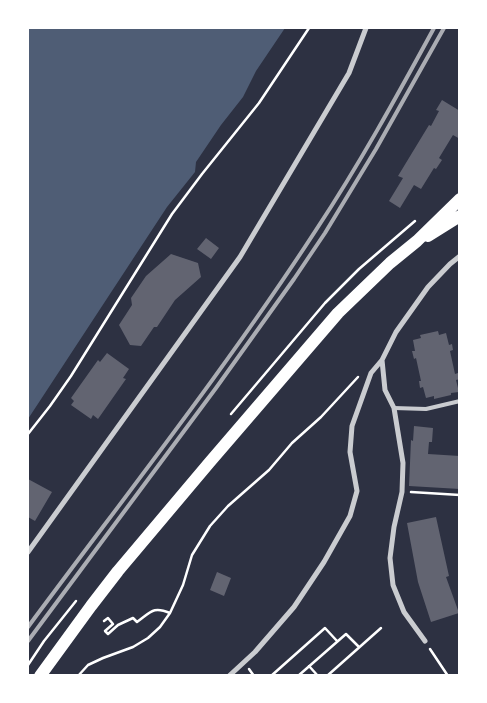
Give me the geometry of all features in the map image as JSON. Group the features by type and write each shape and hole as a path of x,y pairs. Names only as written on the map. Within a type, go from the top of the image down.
{"main road":[{"path":"40,676 85,614 124,565 208,463 332,320 390,263 417,241 460,199"},
{"path":"417,241 460,216"}],"street":[{"path":"28,552 240,258 349,73 366,28"},
{"path":"229,676 255,652 294,607 324,562 350,516 356,491 350,452 352,426 371,373 382,360 396,332 428,287 460,256"},
{"path":"382,360 385,390 394,408 402,463 402,492 394,527 390,558 393,585 404,612 425,641"}],"lane":[{"path":"394,408 426,409 460,401"}],"path":[{"path":"28,434 71,376 172,214 259,103 309,28"},
{"path":"78,676 88,664 133,647 148,638 160,627 170,613 183,585 192,556 210,526 228,506 269,470 292,443 321,416 361,373 371,373"},
{"path":"402,492 460,495"},
{"path":"104,621 108,618 113,624 105,632 108,634 118,625 133,618 137,622 154,610 160,609 170,613"},
{"path":"271,676 325,628 337,642"},
{"path":"327,676 381,628"},
{"path":"298,676 346,634 359,647"},
{"path":"425,641 448,676"},
{"path":"309,666 318,676"}],"water":[{"path":"29,28 285,28 256,71 243,97 196,162 195,172 167,207 28,419 28,32"}],"building":[{"path":"442,100 460,111 460,139 453,135 439,158 442,160 436,169 434,168 421,189 414,185 400,208 389,201 403,178 398,176 429,125 431,126 439,111 436,110"},
{"path":"206,238 219,248 211,259 197,249"},
{"path":"171,254 198,263 201,277 175,300 157,327 154,327 141,346 130,345 119,325 132,305 131,298 146,276"},
{"path":"438,331 439,335 446,333 449,345 452,344 453,350 450,351 455,374 458,373 460,379 456,380 459,392 434,399 434,396 426,398 423,387 420,388 419,381 421,381 416,358 414,359 412,351 415,351 413,340 421,338 420,335"},
{"path":"107,353 129,369 123,378 126,379 98,419 93,415 91,419 71,405 74,401 71,398 98,360 100,362"},
{"path":"414,426 433,428 432,442 429,442 428,454 460,456 460,489 409,486 411,440 413,441"},
{"path":"28,479 52,492 35,521 28,517"},
{"path":"436,517 449,576 446,577 459,613 431,622 418,582 407,523"},
{"path":"217,572 231,578 224,596 210,590"}],"railway":[{"path":"28,627 175,431 282,281 332,205 392,105 434,28"},
{"path":"28,641 216,388 294,279 325,233 376,149 444,28"}]}
